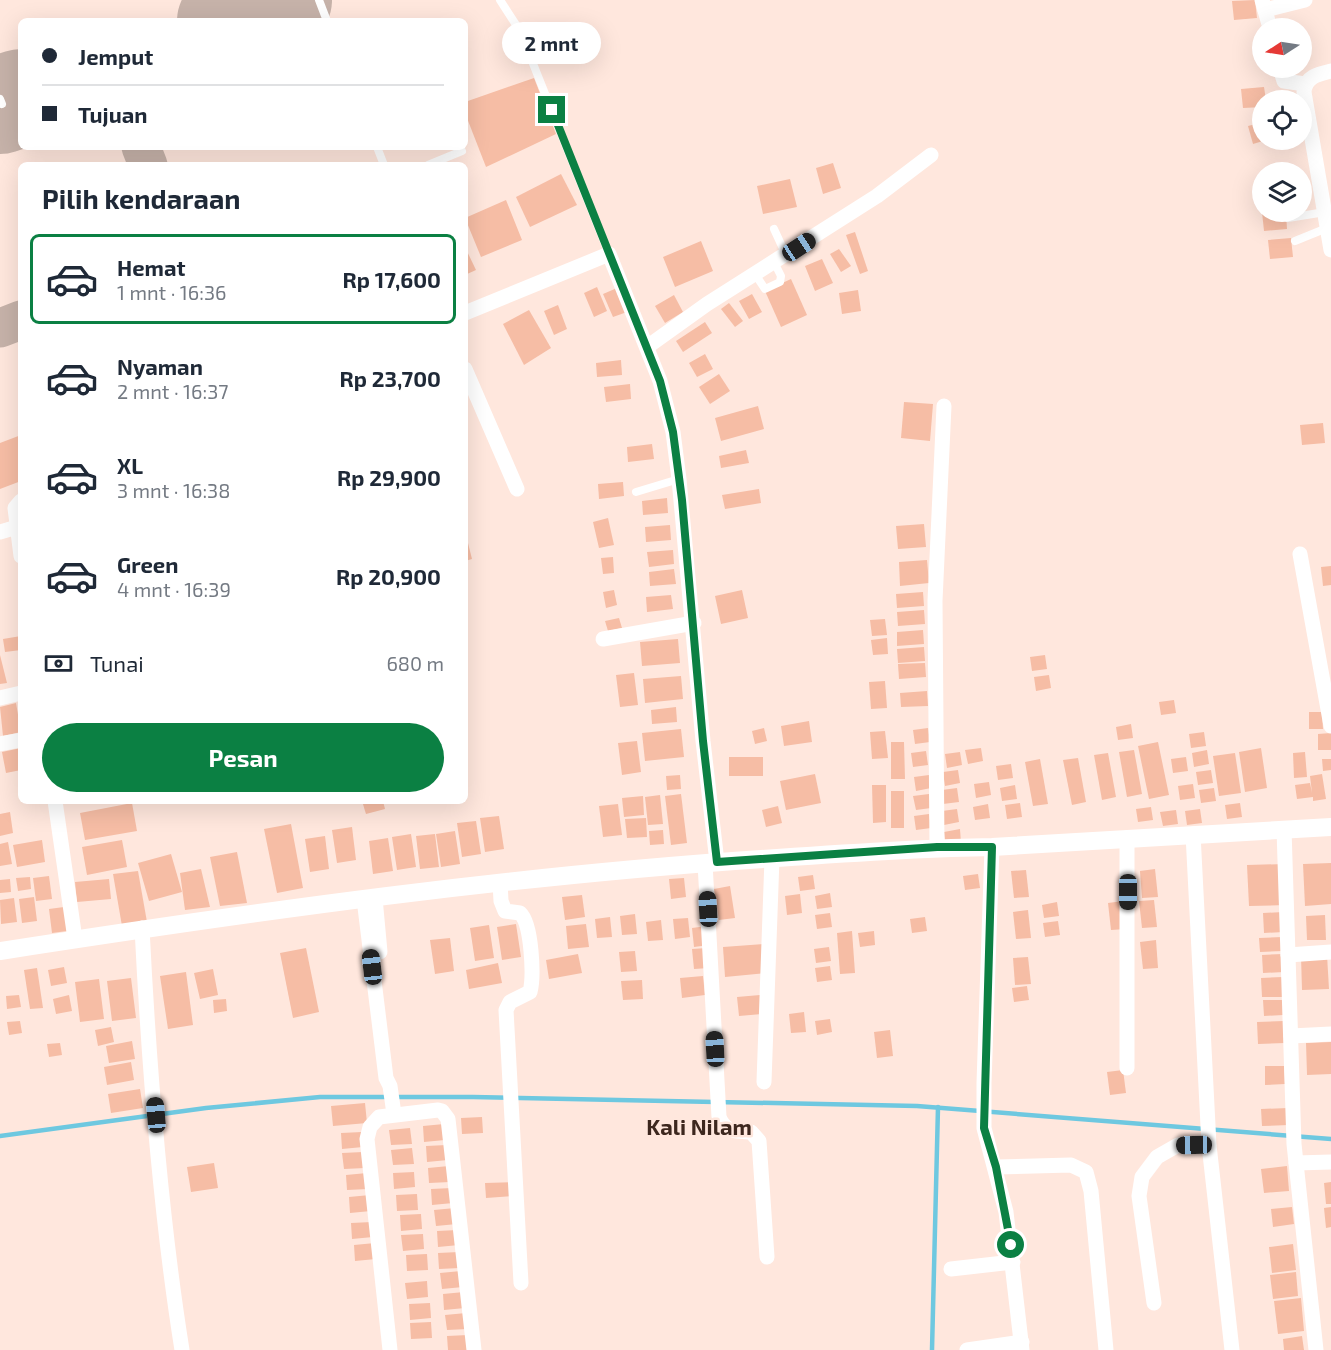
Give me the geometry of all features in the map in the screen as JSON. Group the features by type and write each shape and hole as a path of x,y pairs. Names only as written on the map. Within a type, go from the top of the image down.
{"street":[{"path":"1264,5 1305,0"},
{"path":"1283,78 1284,81 1305,84 1315,76 1331,71"},
{"path":"1305,84 1331,250"},
{"path":"647,347 876,196 931,155"},
{"path":"468,312 609,254 647,347 667,407 680,479 703,741 711,862 719,1117 722,1126 731,1131 751,1132 759,1141 766,1257"},
{"path":"468,376 517,489"},
{"path":"937,847 935,602 944,406"},
{"path":"18,504 15,508 18,534"},
{"path":"0,532 17,527"},
{"path":"1300,554 1331,726"},
{"path":"603,639 694,623"},
{"path":"0,698 18,694"},
{"path":"0,744 18,741"},
{"path":"55,804 75,939"},
{"path":"0,951 142,928 369,898 500,882 711,862 937,847 992,847 1331,827"},
{"path":"1284,830 1293,1128 1316,1350"},
{"path":"1193,834 1207,1122 1232,1350"},
{"path":"1127,1068 1128,838"},
{"path":"967,1350 1022,1346 1006,1212 984,1128 992,847"},
{"path":"764,1082 772,858"},
{"path":"500,882 502,908 508,913 520,913 526,921 531,968 530,992 510,1002 506,1010 521,1283"},
{"path":"369,898 382,1012 386,1078 392,1099"},
{"path":"142,928 157,1131 174,1298 182,1350"},
{"path":"1288,955 1331,952"},
{"path":"1292,1036 1331,1034"},
{"path":"390,1350 367,1138 370,1127 392,1099"},
{"path":"392,1099 442,1111 448,1119 474,1350"},
{"path":"1154,1303 1138,1196 1142,1177 1157,1157 1178,1145 1209,1144"},
{"path":"1296,1163 1331,1162"},
{"path":"996,1167 1071,1165 1086,1172 1091,1191 1106,1350"},
{"path":"951,1269 1013,1262"}],"lane":[{"path":"319,0 326,18"},
{"path":"500,0 513,16 520,31 609,254"},
{"path":"435,162 462,151"},
{"path":"1312,214 1324,212"},
{"path":"1295,241 1327,228"},
{"path":"774,229 780,258"},
{"path":"636,492 680,479"}],"building":[{"path":"1255,0 1257,18 1234,20 1232,1"},
{"path":"534,78 556,134 486,167 468,121 468,101"},
{"path":"1264,87 1264,90 1252,90 1252,108 1243,108 1241,89"},
{"path":"1252,125 1252,140 1248,126"},
{"path":"833,163 841,188 823,194 816,168"},
{"path":"561,174 577,205 530,227 516,197"},
{"path":"790,179 797,207 763,214 757,186"},
{"path":"506,200 522,240 481,257 468,225 468,217"},
{"path":"1263,222 1287,222 1287,229 1264,231"},
{"path":"855,232 868,271 860,274 846,235"},
{"path":"1291,238 1293,257 1270,259 1268,240"},
{"path":"701,241 713,271 675,287 663,257"},
{"path":"839,249 851,266 841,272 830,254"},
{"path":"468,253 476,270 468,274"},
{"path":"822,259 833,283 815,291 805,266"},
{"path":"791,279 807,315 781,327 765,291"},
{"path":"597,287 607,311 594,317 584,293"},
{"path":"617,288 627,312 613,317 603,294"},
{"path":"858,290 861,311 842,314 839,293"},
{"path":"752,294 762,312 749,319 739,301"},
{"path":"674,295 683,312 665,323 655,306"},
{"path":"729,303 743,321 735,327 721,309"},
{"path":"558,305 567,329 554,335 544,311"},
{"path":"529,310 551,348 524,365 503,324"},
{"path":"705,322 712,333 683,352 676,341"},
{"path":"705,354 713,369 697,377 689,363"},
{"path":"621,360 622,375 597,377 596,363"},
{"path":"719,374 730,391 710,404 699,387"},
{"path":"630,384 631,399 606,402 604,387"},
{"path":"904,402 933,404 930,441 901,438"},
{"path":"758,406 764,429 721,441 715,418"},
{"path":"1323,423 1325,443 1302,445 1300,425"},
{"path":"18,436 18,482 0,489 0,443"},
{"path":"652,444 654,459 628,462 627,447"},
{"path":"746,450 749,463 721,468 719,456"},
{"path":"623,482 624,496 599,499 598,484"},
{"path":"759,489 761,503 725,509 722,495"},
{"path":"667,498 668,513 643,515 642,501"},
{"path":"608,518 614,545 599,548 593,522"},
{"path":"924,524 926,547 898,549 896,526"},
{"path":"670,525 671,540 646,542 645,527"},
{"path":"468,543 472,559 468,560"},
{"path":"673,550 674,564 649,567 647,552"},
{"path":"613,557 614,573 603,574 601,558"},
{"path":"927,560 929,583 900,586 899,562"},
{"path":"1331,566 1331,585 1323,586 1321,567"},
{"path":"674,569 676,584 650,586 649,572"},
{"path":"614,590 617,605 606,608 603,592"},
{"path":"742,590 748,618 721,624 715,596"},
{"path":"923,592 924,606 897,608 896,594"},
{"path":"671,595 673,609 647,612 646,597"},
{"path":"924,610 925,624 898,626 897,612"},
{"path":"619,618 622,628 608,631 605,621"},
{"path":"885,619 887,635 872,636 870,620"},
{"path":"923,630 924,644 897,646 897,632"},
{"path":"18,636 18,650 5,652 3,639"},
{"path":"887,638 888,654 873,655 871,640"},
{"path":"678,639 680,663 642,666 640,642"},
{"path":"924,647 925,661 898,663 897,649"},
{"path":"0,655 7,683 0,684"},
{"path":"1045,655 1047,669 1032,671 1030,657"},
{"path":"925,663 926,677 899,679 898,664"},
{"path":"634,673 638,705 620,707 616,675"},
{"path":"1049,675 1051,688 1036,691 1034,677"},
{"path":"681,676 683,699 645,703 643,679"},
{"path":"885,681 887,708 871,709 869,682"},
{"path":"927,691 928,706 901,707 900,693"},
{"path":"1174,700 1176,713 1161,715 1159,702"},
{"path":"16,703 18,733 3,736 0,707"},
{"path":"676,707 677,722 652,724 651,710"},
{"path":"1309,712 1322,712 1323,729 1309,729"},
{"path":"809,721 812,742 784,746 781,726"},
{"path":"1131,724 1133,738 1118,740 1116,727"},
{"path":"764,728 767,741 755,744 752,731"},
{"path":"928,728 930,742 915,744 913,730"},
{"path":"681,729 684,757 645,761 642,733"},
{"path":"885,731 888,758 872,759 870,732"},
{"path":"1204,732 1206,746 1191,748 1189,734"},
{"path":"1331,733 1331,750 1318,750 1318,734"},
{"path":"637,741 641,772 622,775 618,743"},
{"path":"891,742 904,742 905,779 891,779"},
{"path":"1158,742 1169,795 1149,799 1138,746"},
{"path":"981,748 983,761 968,764 965,750"},
{"path":"1261,748 1267,788 1245,792 1239,752"},
{"path":"18,749 18,771 6,773 2,752"},
{"path":"1134,750 1142,794 1127,797 1119,752"},
{"path":"1207,750 1209,764 1194,767 1192,753"},
{"path":"926,751 928,765 913,767 911,753"},
{"path":"960,752 962,765 947,768 945,754"},
{"path":"1305,752 1307,777 1294,778 1293,753"},
{"path":"1108,753 1116,797 1102,800 1094,755"},
{"path":"1235,753 1241,793 1219,796 1213,756"},
{"path":"729,757 763,757 763,776 729,776"},
{"path":"1186,757 1188,771 1173,773 1171,759"},
{"path":"1078,758 1086,802 1072,805 1063,760"},
{"path":"1040,759 1048,804 1033,806 1025,762"},
{"path":"1322,759 1331,759 1331,770 1323,771"},
{"path":"1011,764 1013,778 998,780 996,766"},
{"path":"958,770 960,783 945,786 943,772"},
{"path":"1211,770 1213,783 1198,785 1196,772"},
{"path":"815,774 821,803 786,810 780,781"},
{"path":"1322,774 1326,799 1313,801 1313,797 1297,799 1295,785 1310,783 1312,793 1310,776"},
{"path":"680,775 681,789 667,790 666,776"},
{"path":"929,775 931,788 916,791 914,777"},
{"path":"989,782 991,795 976,798 974,784"},
{"path":"1193,784 1195,798 1180,800 1178,786"},
{"path":"872,785 886,785 886,822 873,823"},
{"path":"1015,785 1017,799 1002,801 1000,788"},
{"path":"957,788 959,802 943,804 942,790"},
{"path":"1214,788 1216,801 1201,803 1199,790"},
{"path":"891,791 904,791 904,828 891,828"},
{"path":"681,794 687,843 671,845 665,796"},
{"path":"929,794 931,808 916,810 913,796"},
{"path":"660,795 663,824 648,825 645,797"},
{"path":"643,796 644,815 624,817 622,798"},
{"path":"1020,803 1022,817 1007,819 1005,805"},
{"path":"1240,803 1242,817 1227,819 1225,805"},
{"path":"132,804 137,831 85,840 80,813"},
{"path":"363,804 384,804 385,809 366,814"},
{"path":"618,804 622,835 603,837 599,806"},
{"path":"988,804 990,818 975,820 973,807"},
{"path":"778,806 782,823 766,827 762,810"},
{"path":"1151,807 1153,820 1138,822 1136,809"},
{"path":"957,809 959,822 944,825 942,811"},
{"path":"1200,809 1202,823 1187,825 1185,811"},
{"path":"1176,810 1178,824 1163,826 1160,812"},
{"path":"10,812 13,833 0,836 0,814"},
{"path":"929,814 931,828 916,830 914,816"},
{"path":"499,816 504,849 485,852 480,818"},
{"path":"646,818 647,837 627,838 625,819"},
{"path":"476,821 481,854 462,857 457,823"},
{"path":"291,824 303,888 277,893 264,829"},
{"path":"352,827 356,860 337,863 332,830"},
{"path":"960,829 961,843 946,846 944,832"},
{"path":"663,830 664,844 650,845 649,831"},
{"path":"455,831 460,864 441,867 436,834"},
{"path":"411,834 416,867 397,870 392,837"},
{"path":"435,834 439,867 420,869 416,836"},
{"path":"325,836 329,869 310,872 305,839"},
{"path":"388,838 393,871 373,874 369,841"},
{"path":"42,840 45,862 17,867 13,845"},
{"path":"122,840 127,867 87,875 82,847"},
{"path":"8,842 12,864 0,866 0,844"},
{"path":"237,852 247,903 220,906 210,857"},
{"path":"171,854 182,892 149,901 138,863"},
{"path":"1331,863 1331,904 1305,906 1303,864"},
{"path":"1285,864 1286,905 1249,906 1247,865"},
{"path":"201,869 210,907 185,910 180,873"},
{"path":"1155,869 1158,897 1142,898 1140,871"},
{"path":"1026,870 1029,897 1014,898 1011,871"},
{"path":"138,871 147,922 122,926 113,874"},
{"path":"978,874 980,888 965,890 963,876"},
{"path":"813,875 815,889 800,891 798,877"},
{"path":"49,876 52,899 36,901 33,878"},
{"path":"30,877 31,889 18,891 16,878"},
{"path":"684,878 686,897 671,899 669,879"},
{"path":"10,879 11,892 0,893 0,880"},
{"path":"109,879 111,899 77,902 75,882"},
{"path":"730,886 735,918 719,920 714,889"},
{"path":"830,893 832,907 817,909 815,896"},
{"path":"800,894 802,913 787,915 785,896"},
{"path":"582,895 585,917 565,920 562,897"},
{"path":"34,897 37,921 22,923 19,899"},
{"path":"14,898 17,922 1,924 0,900"},
{"path":"1154,900 1157,927 1142,928 1139,901"},
{"path":"1123,901 1126,929 1111,930 1108,903"},
{"path":"1057,902 1059,916 1044,918 1042,905"},
{"path":"64,907 67,931 52,933 49,909"},
{"path":"1028,910 1031,938 1016,939 1013,912"},
{"path":"1283,912 1284,932 1264,933 1263,913"},
{"path":"830,913 832,927 817,929 815,915"},
{"path":"635,914 637,934 622,935 620,916"},
{"path":"1325,915 1326,940 1307,940 1306,916"},
{"path":"610,917 612,937 597,938 595,919"},
{"path":"925,917 927,931 912,933 910,919"},
{"path":"688,918 690,937 675,939 673,919"},
{"path":"661,920 663,940 648,941 646,922"},
{"path":"1058,921 1060,935 1045,937 1043,923"},
{"path":"516,924 521,957 502,960 497,927"},
{"path":"586,924 589,947 568,949 566,926"},
{"path":"489,925 494,958 475,961 470,928"},
{"path":"707,926 709,945 694,947 692,928"},
{"path":"852,931 855,973 840,974 837,933"},
{"path":"874,931 875,945 860,947 858,933"},
{"path":"1283,937 1283,951 1260,952 1259,938"},
{"path":"450,938 454,971 435,974 430,940"},
{"path":"1156,940 1158,968 1143,969 1140,942"},
{"path":"764,944 766,973 725,977 723,947"},
{"path":"829,947 831,961 816,963 814,949"},
{"path":"306,948 319,1012 293,1018 280,953"},
{"path":"707,948 709,968 694,969 692,949"},
{"path":"635,951 637,971 621,972 619,952"},
{"path":"578,954 582,973 549,979 546,960"},
{"path":"1283,954 1284,972 1263,973 1262,955"},
{"path":"1327,955 1329,989 1302,990 1301,956"},
{"path":"1028,957 1031,984 1015,985 1013,958"},
{"path":"498,963 502,983 469,989 466,970"},
{"path":"830,966 832,980 817,982 815,968"},
{"path":"64,967 67,983 51,986 48,970"},
{"path":"37,968 43,1008 30,1009 24,970"},
{"path":"213,969 218,995 200,999 194,973"},
{"path":"186,972 193,1025 168,1029 160,976"},
{"path":"703,976 705,995 682,998 680,978"},
{"path":"1283,977 1284,997 1262,997 1261,978"},
{"path":"131,978 136,1018 112,1021 107,981"},
{"path":"99,979 104,1019 80,1022 75,982"},
{"path":"642,980 643,999 623,1000 621,981"},
{"path":"1027,986 1029,1000 1014,1002 1012,988"},
{"path":"19,995 21,1007 7,1009 6,996"},
{"path":"69,995 72,1011 56,1014 53,999"},
{"path":"760,995 762,1014 739,1016 737,997"},
{"path":"226,999 227,1011 214,1013 213,1000"},
{"path":"1263,1000 1283,1000 1283,1015 1264,1016"},
{"path":"804,1012 806,1032 791,1033 789,1014"},
{"path":"830,1019 832,1032 817,1035 815,1021"},
{"path":"20,1021 22,1033 9,1035 7,1022"},
{"path":"1284,1021 1285,1043 1258,1044 1257,1022"},
{"path":"111,1027 114,1042 98,1046 95,1030"},
{"path":"890,1030 893,1056 877,1058 874,1032"},
{"path":"132,1041 135,1059 109,1063 106,1046"},
{"path":"1331,1042 1331,1074 1307,1075 1306,1043"},
{"path":"60,1043 62,1055 49,1057 47,1044"},
{"path":"131,1062 134,1080 107,1085 104,1067"},
{"path":"1265,1066 1284,1066 1285,1084 1265,1085"},
{"path":"1123,1070 1126,1093 1110,1095 1107,1072"},
{"path":"140,1089 143,1108 111,1113 108,1094"},
{"path":"365,1103 367,1123 333,1126 331,1106"},
{"path":"1288,1108 1289,1125 1262,1126 1261,1109"},
{"path":"482,1117 483,1133 462,1134 461,1118"},
{"path":"444,1124 445,1140 424,1142 423,1126"},
{"path":"410,1128 412,1144 391,1145 389,1130"},
{"path":"362,1132 363,1147 342,1149 341,1133"},
{"path":"447,1145 448,1160 427,1162 426,1146"},
{"path":"412,1148 414,1164 393,1165 391,1150"},
{"path":"363,1152 365,1168 344,1169 342,1153"},
{"path":"214,1163 218,1188 191,1192 187,1167"},
{"path":"449,1166 450,1182 429,1183 428,1168"},
{"path":"1287,1166 1289,1191 1264,1193 1261,1169"},
{"path":"414,1172 415,1187 394,1189 393,1173"},
{"path":"367,1173 368,1189 347,1190 346,1175"},
{"path":"514,1182 515,1196 486,1198 485,1183"},
{"path":"1331,1182 1331,1204 1326,1204 1324,1183"},
{"path":"452,1188 453,1203 432,1205 431,1189"},
{"path":"417,1194 418,1210 397,1211 396,1195"},
{"path":"370,1195 371,1211 350,1213 349,1197"},
{"path":"1292,1207 1294,1224 1273,1227 1271,1209"},
{"path":"1331,1207 1331,1227 1326,1228 1324,1208"},
{"path":"455,1208 457,1224 436,1226 434,1210"},
{"path":"421,1214 422,1229 401,1231 400,1215"},
{"path":"372,1222 373,1237 352,1239 351,1223"},
{"path":"458,1230 459,1245 438,1247 437,1231"},
{"path":"423,1234 424,1249 403,1251 401,1235"},
{"path":"375,1243 376,1259 355,1261 354,1245"},
{"path":"1293,1244 1296,1270 1272,1273 1269,1247"},
{"path":"459,1252 460,1268 439,1269 438,1253"},
{"path":"427,1254 428,1270 407,1271 406,1255"},
{"path":"461,1271 463,1287 442,1289 440,1273"},
{"path":"1296,1272 1298,1296 1273,1299 1270,1275"},
{"path":"427,1281 428,1297 407,1299 405,1283"},
{"path":"464,1292 465,1308 444,1310 443,1294"},
{"path":"1301,1298 1304,1331 1278,1334 1274,1301"},
{"path":"430,1303 431,1318 410,1320 409,1304"},
{"path":"466,1313 468,1329 447,1330 445,1315"},
{"path":"431,1322 432,1338 411,1339 410,1323"},
{"path":"468,1335 470,1350 448,1350 447,1336"},
{"path":"1302,1336 1304,1350 1284,1350 1283,1339"}],"waterway":[{"path":"0,1136 206,1108 320,1097 473,1097 917,1106 1331,1139"},
{"path":"932,1350 938,1107"}],"taxiway":[{"path":"142,150 147,162"},
{"path":"0,328 18,321"}],"runway":[{"path":"234,18 283,0"},
{"path":"0,105 18,99"}],"district":[{"name":"Kali Nilam","path":"699,1127"}],"route":[{"path":"552,110 660,381 673,432 682,500 703,741 717,862 937,847 992,847 984,1128 996,1167 1011,1245"}]}
